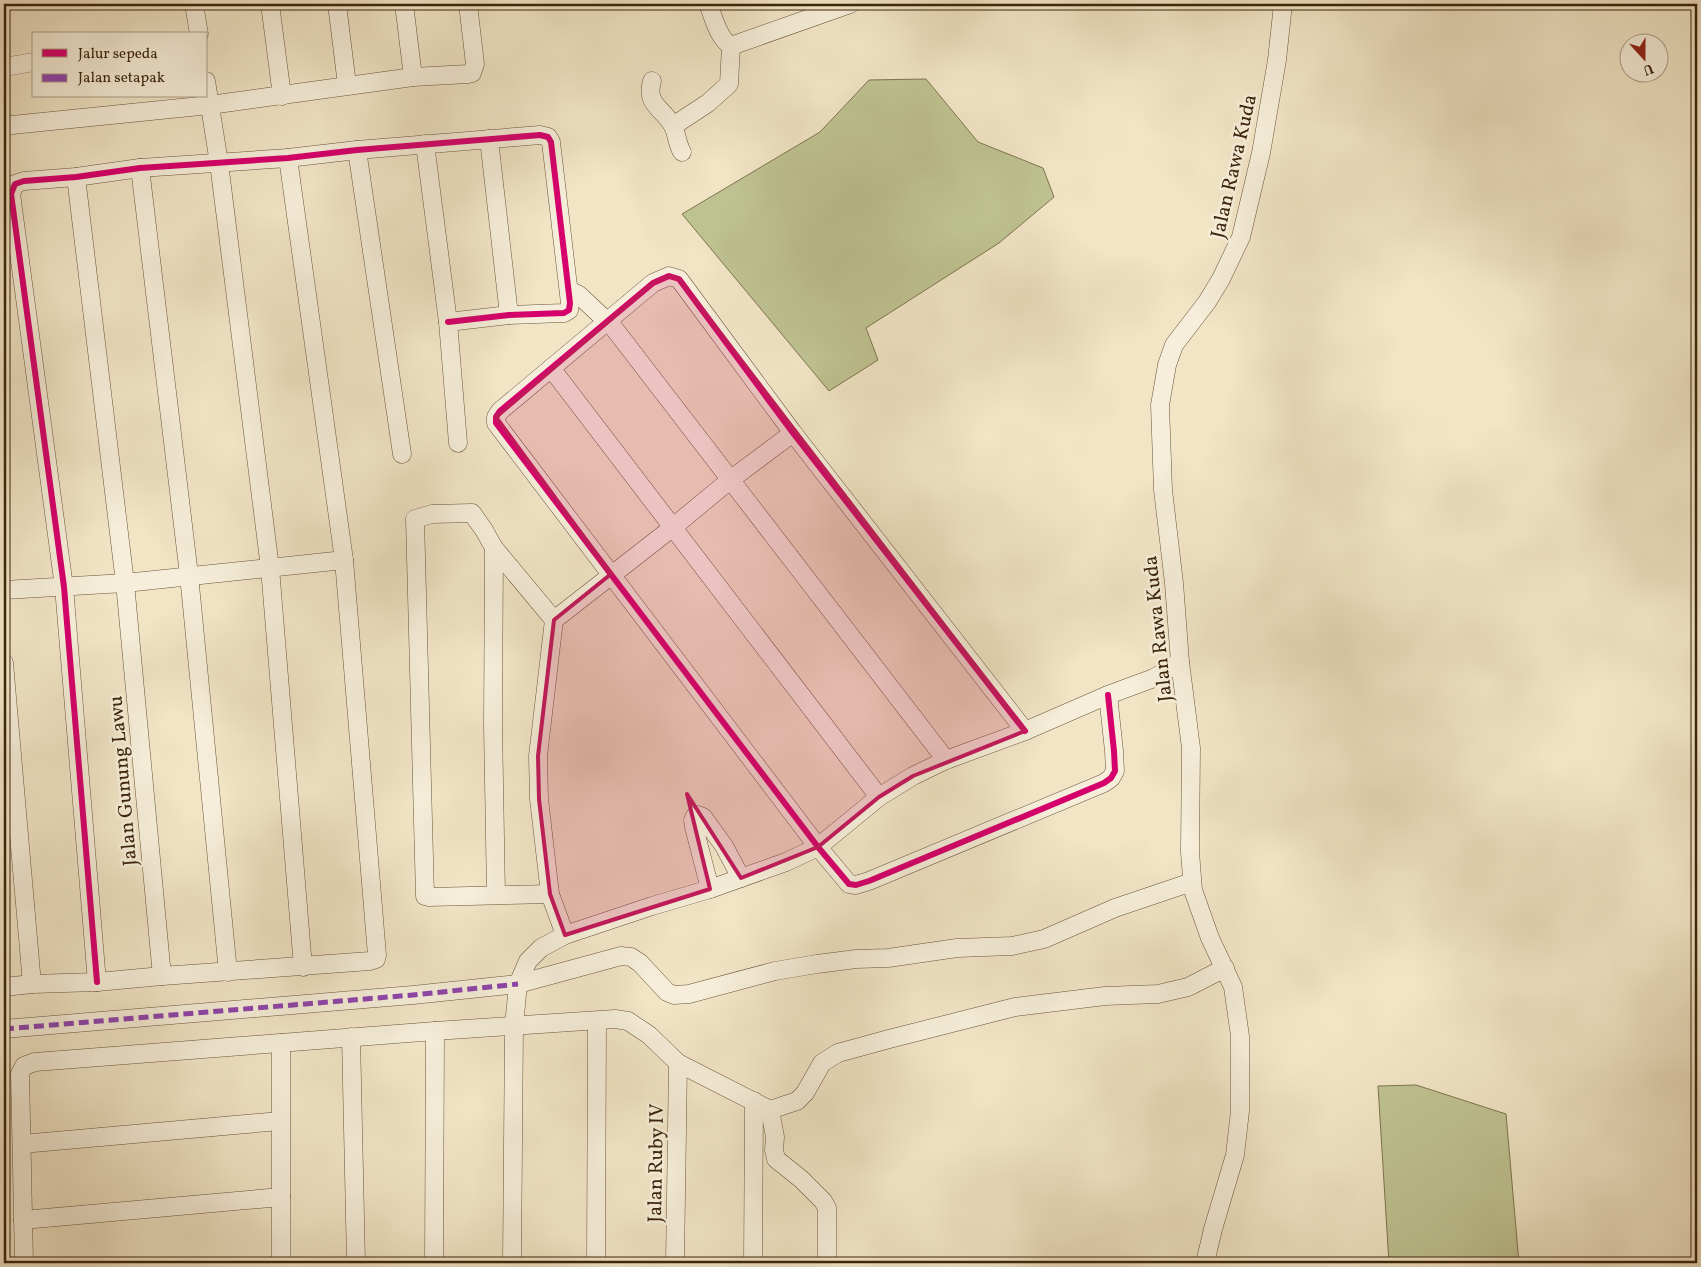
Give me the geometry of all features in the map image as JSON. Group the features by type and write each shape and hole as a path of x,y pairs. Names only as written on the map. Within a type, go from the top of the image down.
{"street":[{"path":"194,4 199,32"},
{"path":"270,4 282,96"},
{"path":"337,4 347,85"},
{"path":"404,4 413,77"},
{"path":"4,121 8,125 12,125 210,105 347,85 413,77 472,73 474,64 468,4"},
{"path":"708,4 722,37 731,46"},
{"path":"731,46 850,4"},
{"name":"Jalan Rawa Kuda","path":"1205,1263 1235,1155 1240,1111 1240,1036 1233,986 1200,911 1193,890 1190,852 1191,748 1180,662 1174,583 1163,490 1160,405 1167,365 1174,346 1207,302 1221,279 1241,237 1261,153 1277,60 1283,4"},
{"path":"673,126 708,102 729,84 731,46"},
{"path":"4,67 32,62"},
{"path":"652,81 649,90 650,97 673,126 682,152"},
{"path":"208,93 219,163 270,568 303,967"},
{"path":"97,982 64,587 11,194 15,184 24,181 140,168 288,158 357,150 540,135 548,137 551,142 569,290 569,310 564,313 509,315 448,322"},
{"path":"489,139 509,315"},
{"path":"425,144 448,322 458,443"},
{"path":"357,150 402,454"},
{"path":"4,987 370,962 376,959 344,560 288,158"},
{"path":"140,168 189,575 228,972"},
{"name":"Jalan Gunung Lawu","path":"76,176 125,583 162,976"},
{"path":"1025,731 793,433 678,279 669,276 653,283 500,411 496,417 496,422 818,847 849,884 861,884 1104,783 1111,778 1115,771 1108,695"},
{"path":"569,290 579,295 608,320 946,760"},
{"path":"551,368 879,797"},
{"path":"566,935 550,894 538,778 538,756 554,620 730,480 793,433"},
{"path":"550,894 425,896 415,520 432,514 472,513 494,548 554,620"},
{"path":"494,548 493,726 496,894"},
{"path":"4,590 125,583 344,560"},
{"path":"512,1263 514,1026 518,984 528,961 541,948 566,935 710,889 786,862 818,847 879,797 913,776 946,760 1025,731 1108,695 1154,678 1180,662"},
{"path":"4,663 32,984"},
{"path":"710,889 694,827 693,820 695,816 703,817 724,846 741,878"},
{"path":"4,1028 403,996 518,984 621,956 631,957 640,963 667,992 674,995 689,994 776,971 817,964 856,959 888,958 957,948 1012,946 1044,938 1115,908 1192,882"},
{"path":"24,1263 20,1074 24,1066 35,1062 351,1037 615,1019 628,1021 649,1035 678,1063 770,1110 797,1102 805,1093 822,1063 838,1054 1015,1007 1105,996 1158,994 1188,987 1226,968"},
{"path":"596,1263 597,1021"},
{"path":"434,1263 435,1031"},
{"path":"351,1037 356,1263"},
{"path":"281,1043 281,1263"},
{"name":"Jalan Ruby IV","path":"674,1263 678,1063"},
{"path":"753,1263 754,1101"},
{"path":"770,1110 775,1137 774,1150 776,1159 801,1179 823,1201 827,1208 827,1263"},
{"path":"22,1144 280,1121"},
{"path":"23,1220 281,1197"}],"highlighted area":[{"path":"669,276 679,279 1025,731 913,776 879,797 818,847 741,878 687,794 710,889 565,935 550,894 539,799 538,756 554,620 611,574 496,417 653,283"}],"green space":[{"path":"926,79 978,142 1043,168 1054,197 999,243 866,328 878,360 829,391 682,214 820,132 869,80"},
{"path":"1416,1085 1506,1114 1519,1263 1389,1263 1378,1086"}],"marked path":[{"path":"4,1029 413,995 518,984"}],"cycle path":[{"path":"97,982 64,587 11,194 15,184 24,181 76,177 140,168 288,158 357,150 540,135 548,137 551,142 570,303 569,310 564,313 509,315 448,322"},
{"path":"1025,731 793,433 679,279 669,276 653,283 500,411 496,417 496,423 818,847 849,884 856,885 869,881 1104,783 1111,778 1115,771 1108,695"}]}
